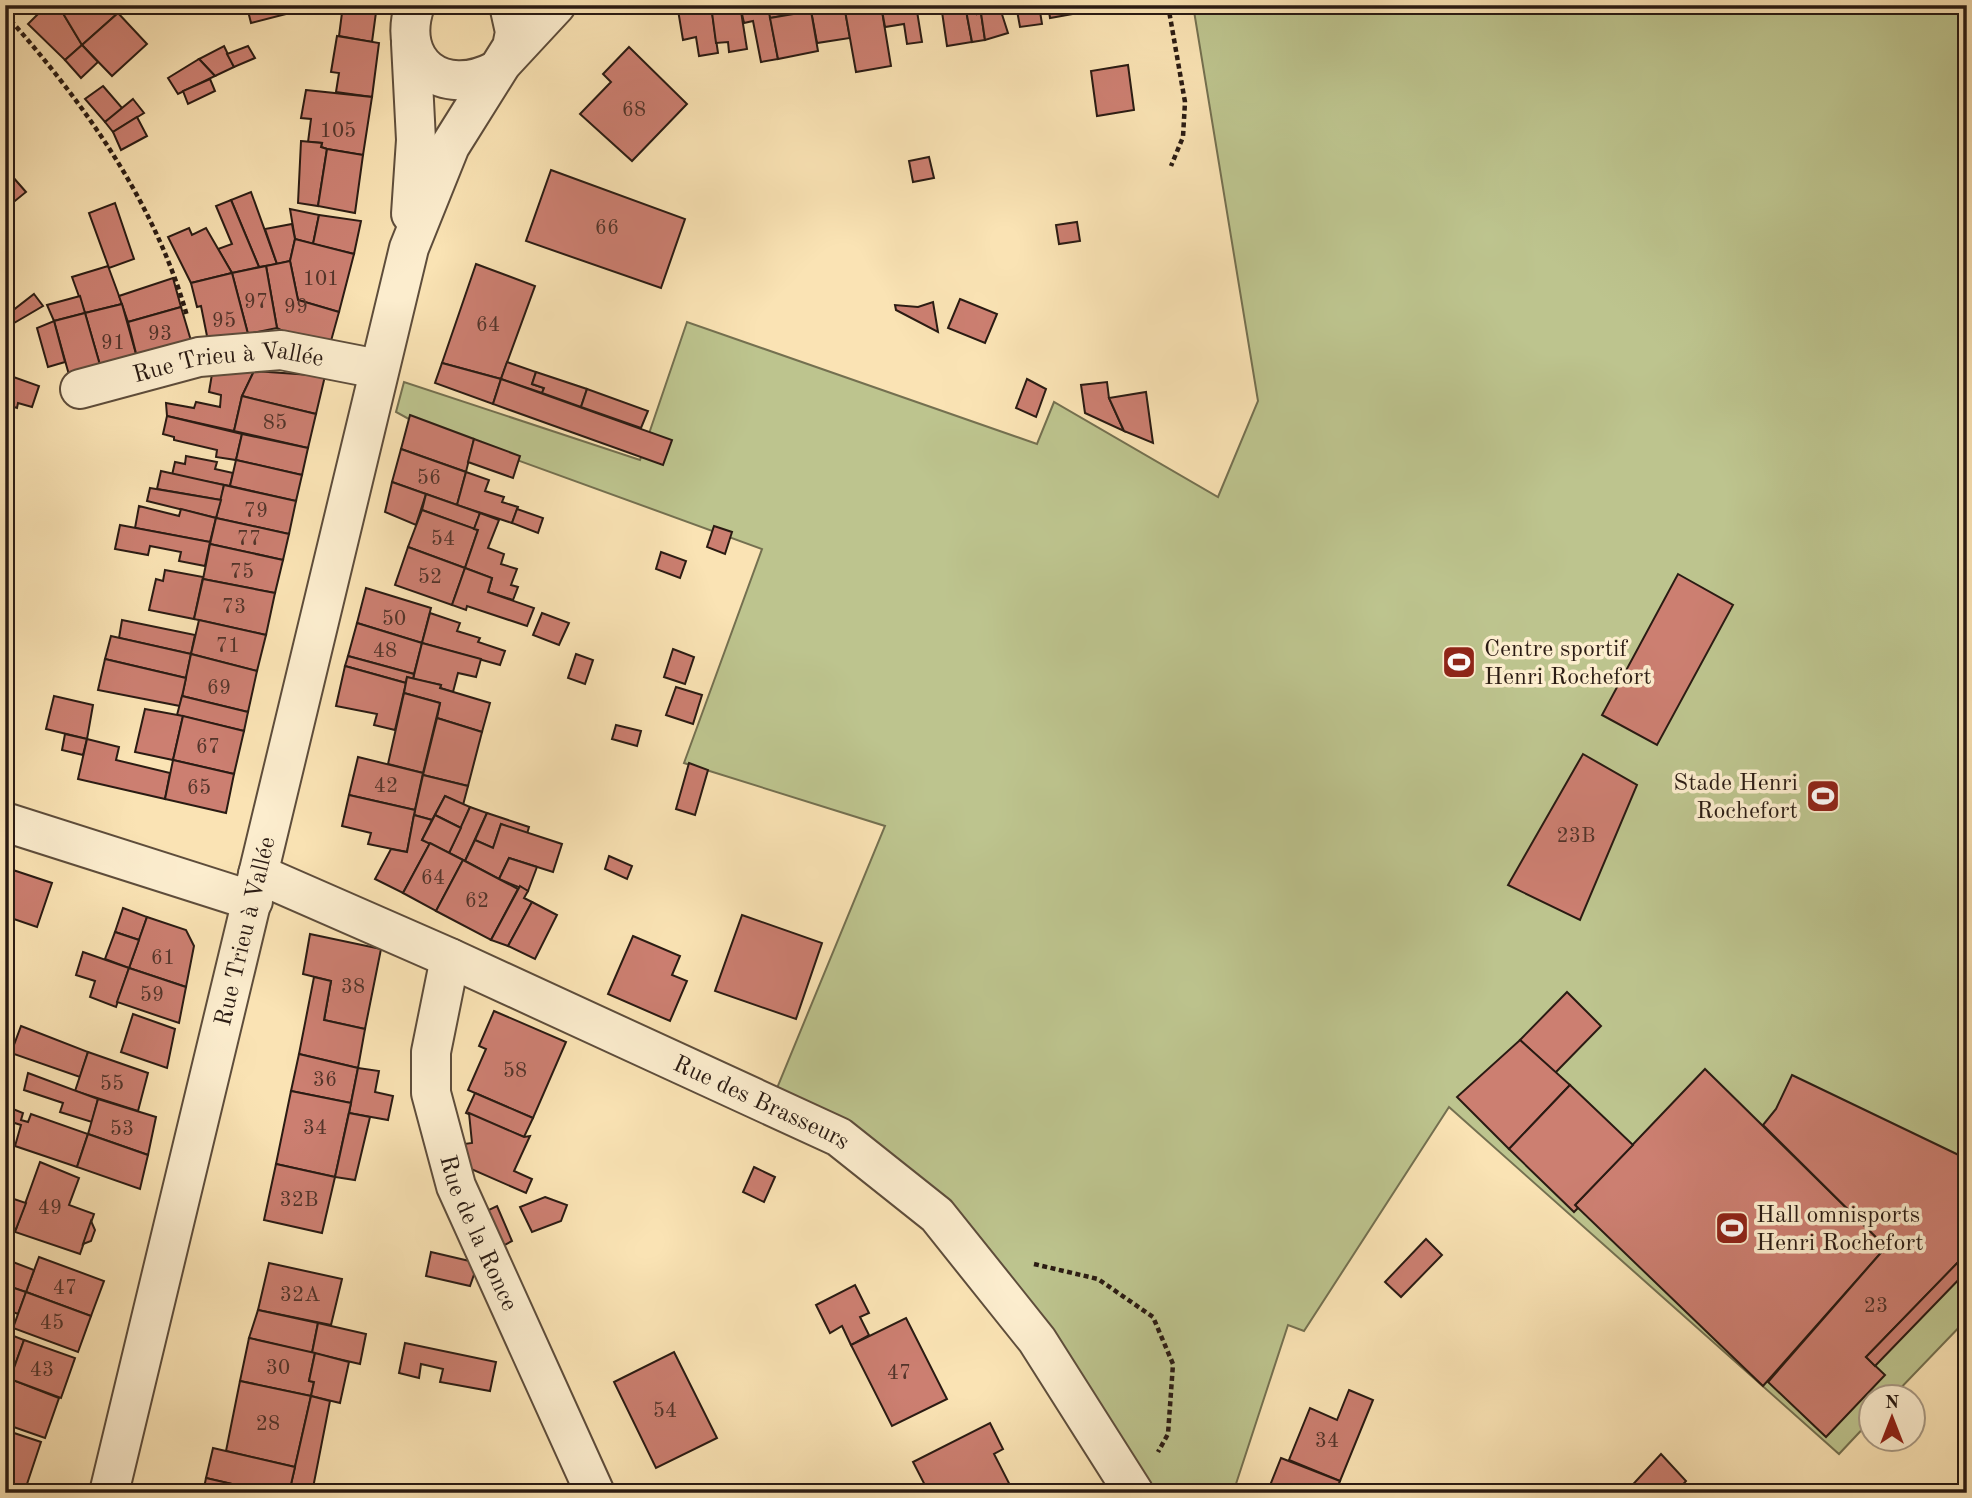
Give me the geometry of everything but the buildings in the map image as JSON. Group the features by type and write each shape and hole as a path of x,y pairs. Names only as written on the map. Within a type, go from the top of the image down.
{"street":[{"path":"409,248 416,140 409,23 415,5"},
{"path":"409,248 450,146 500,66 515,32 509,5"},
{"path":"411,43 418,60 444,80 478,80 500,66 556,5"},
{"name":"Rue Trieu à Vallée","path":"109,1493 256,887 377,369 409,248"},
{"name":"Rue Trieu à Vallée","path":"80,388 199,357 281,351 377,369"},
{"name":"Rue des Brasseurs","path":"5,822 256,887 450,958 839,1137 937,1215 1037,1340 1134,1493"},
{"name":"Rue de la Ronce","path":"450,958 430,1052 432,1093 456,1186 595,1493"}],"path":[{"path":"1168,5 1185,102 1183,137 1171,166"},
{"path":"5,14 103,138 161,238 178,283 199,357"},
{"path":"974,1260 1023,1262 1098,1279 1153,1317 1173,1364 1168,1434 1155,1458"}],"green space":[{"name":"Centre sportif Henri Rochefort","path":"1193,5 1967,5 1967,1319 1906,1382 1856,1382 1856,1436 1839,1454 1449,1107 1304,1331 1288,1325 1233,1493 1134,1493 937,1215 770,1105 885,826 684,763 762,549 418,424 396,412 404,382 640,460 687,322 1037,444 1054,402 1218,497 1258,401"}],"place":[{"name":"Centre sportif Henri Rochefort","path":"1459,662"},
{"name":"Stade Henri Rochefort","path":"1823,796"},
{"name":"Hall omnisports Henri Rochefort","path":"1732,1228"}]}
